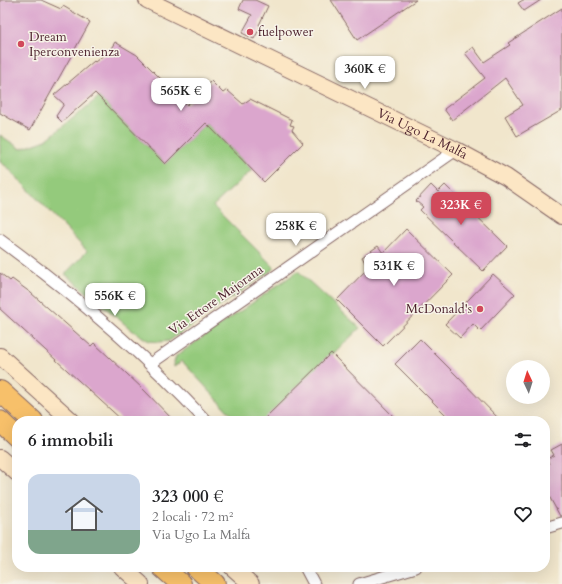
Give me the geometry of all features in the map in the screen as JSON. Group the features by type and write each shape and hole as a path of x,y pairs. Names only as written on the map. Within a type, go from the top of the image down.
{"highway":[{"path":"0,391 28,416"},
{"path":"0,421 12,432"},
{"path":"168,572 181,584"},
{"path":"202,572 215,584"}],"street":[{"name":"Via Ugo La Malfa","path":"147,0 456,150 506,177 562,216"},
{"name":"Via Ettore Majorana","path":"150,364 456,150"},
{"path":"0,240 94,313 150,364 201,416"},
{"path":"0,356 66,416"},
{"path":"0,458 12,469"},
{"path":"550,527 562,523"},
{"path":"127,572 140,584"},
{"path":"238,572 251,584"},
{"path":"308,572 314,584"},
{"path":"359,584 399,572"}],"green space":[{"path":"99,97 165,164 206,123 252,170 213,206 275,268 169,341 149,341 133,331 65,274 87,251 7,167 0,162 0,135 21,149 46,140"},
{"path":"298,271 360,328 268,416 232,416 182,361 174,367 176,356"}],"building":[{"path":"0,0 41,0 61,9 63,6 90,22 30,130 0,113"},
{"path":"243,0 255,0 268,6 259,25 261,26 254,39 242,33 252,15 239,9"},
{"path":"331,0 416,0 357,40"},
{"path":"523,0 541,0 524,11 518,3"},
{"path":"562,8 562,110 517,136 505,116 523,105 505,78 452,120 444,109 485,78 465,53 473,47 484,62 510,45 508,43"},
{"path":"115,42 137,55 187,105 211,81 223,93 227,90 243,104 250,99 292,120 290,125 294,126 292,130 303,143 264,182 206,123 165,164 95,93 62,122 56,116 64,104 54,95 94,61 95,62 110,50"},
{"path":"431,185 438,192 445,185 507,246 483,271 420,210 423,207 416,201"},
{"path":"406,229 453,275 383,346 337,300 368,268 362,257 378,246 383,253"},
{"path":"0,273 10,281 12,279 31,293 91,346 94,343 169,416 118,416 0,309"},
{"name":"McDonald's","path":"493,274 515,294 480,331 473,324 460,338 445,324"},
{"path":"420,339 496,416 447,416 395,364"},
{"path":"331,353 393,416 267,416"},
{"path":"562,444 562,516 560,516 550,498 550,457 554,455 551,450"}],"place":[{"name":"fuelpower","path":"250,32"},
{"name":"Dream Iperconvenienza","path":"21,44"},
{"name":"McDonald's","path":"480,309"}]}
